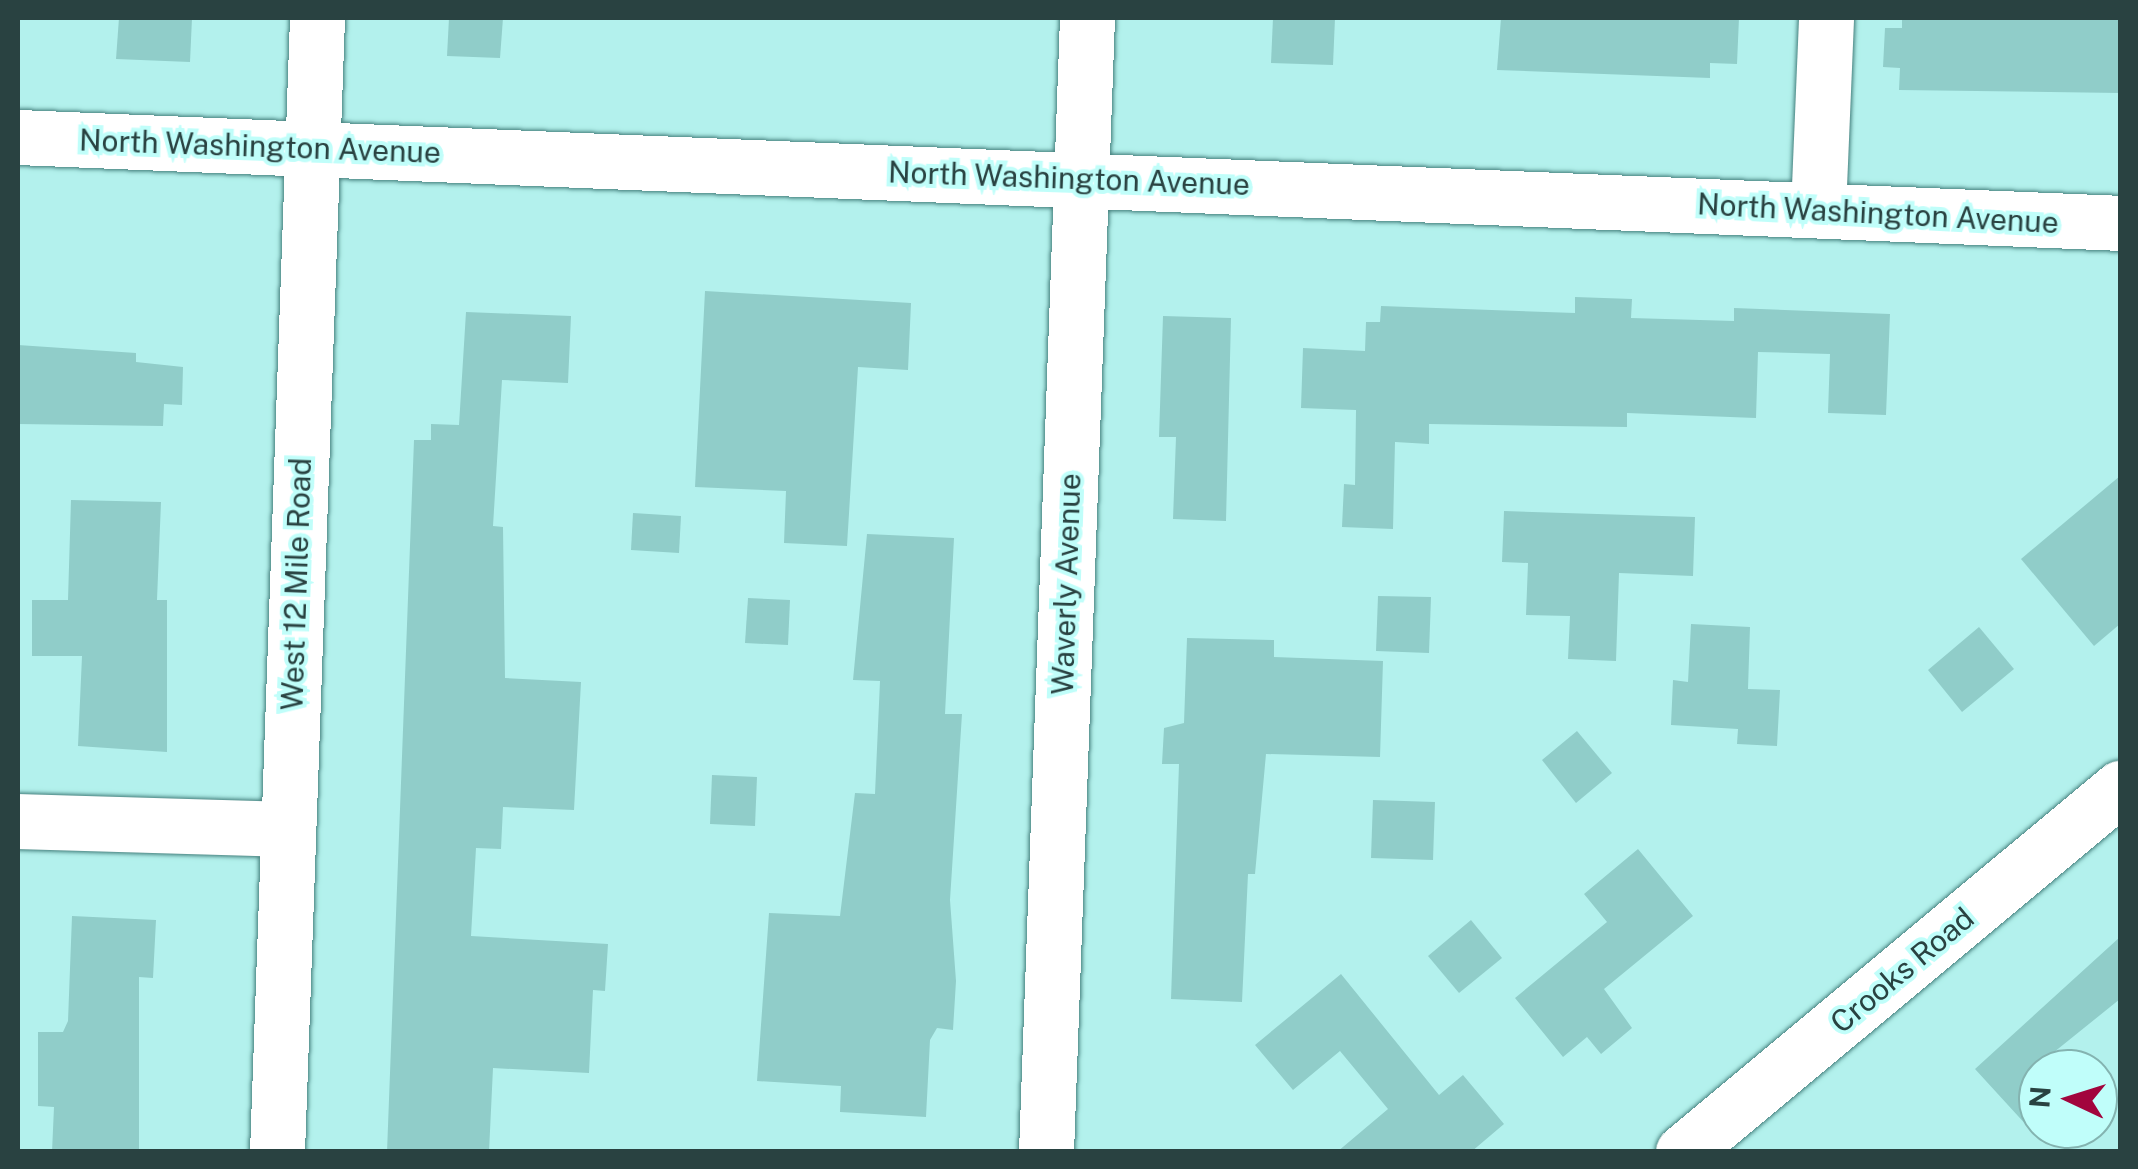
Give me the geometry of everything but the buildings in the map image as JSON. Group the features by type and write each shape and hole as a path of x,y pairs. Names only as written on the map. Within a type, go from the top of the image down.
{"street":[{"name":"West 12 Mile Road","path":"277,1152 317,18"},
{"name":"Waverly Avenue","path":"1046,1152 1087,18"},
{"path":"1818,210 1826,18"},
{"name":"North Washington Avenue","path":"18,137 2120,223"},
{"name":"Crooks Road","path":"1684,1152 2120,788"},
{"path":"18,821 288,829"}]}
